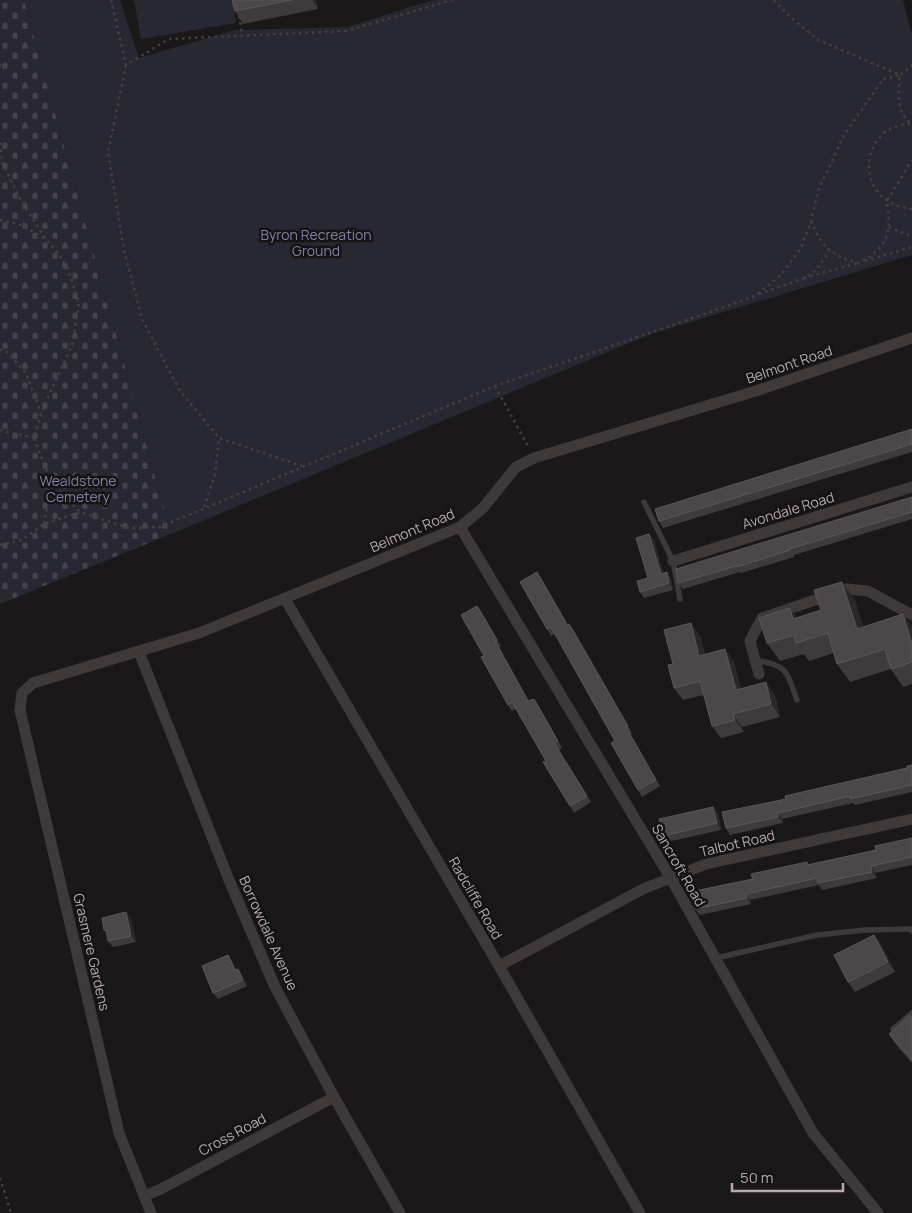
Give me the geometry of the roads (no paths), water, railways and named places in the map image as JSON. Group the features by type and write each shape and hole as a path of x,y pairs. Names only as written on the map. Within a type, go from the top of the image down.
{"street":[{"name":"Belmont Road","path":"22,693 33,683 199,633 460,527 483,508 516,467 534,458 759,390 912,338"},
{"name":"Avondale Road","path":"673,561 912,487"},
{"name":"Sancroft Road","path":"460,527 670,877 814,1133 878,1213"},
{"path":"759,674 750,641 762,618 847,589 868,591 912,615"},
{"name":"Radcliffe Road","path":"284,599 499,966 640,1213"},
{"name":"Borrowdale Avenue","path":"139,652 213,839 275,986 334,1097 400,1213"},
{"name":"Grasmere Gardens","path":"22,693 20,710 119,1133 151,1213"},
{"name":"Talbot Road","path":"499,966 643,888 706,864 912,819"},
{"name":"Cross Road","path":"144,1196 161,1189 334,1097"}],"lane":[{"path":"644,502 673,561 680,599"},
{"path":"754,660 774,664 787,672 797,700"},
{"path":"716,958 817,935 865,930 912,931"},
{"path":"893,1029 912,1013"}],"park label":[{"name":"Byron Recreation Ground","path":"316,242"},
{"name":"Wealdstone Cemetery","path":"78,488"}]}
